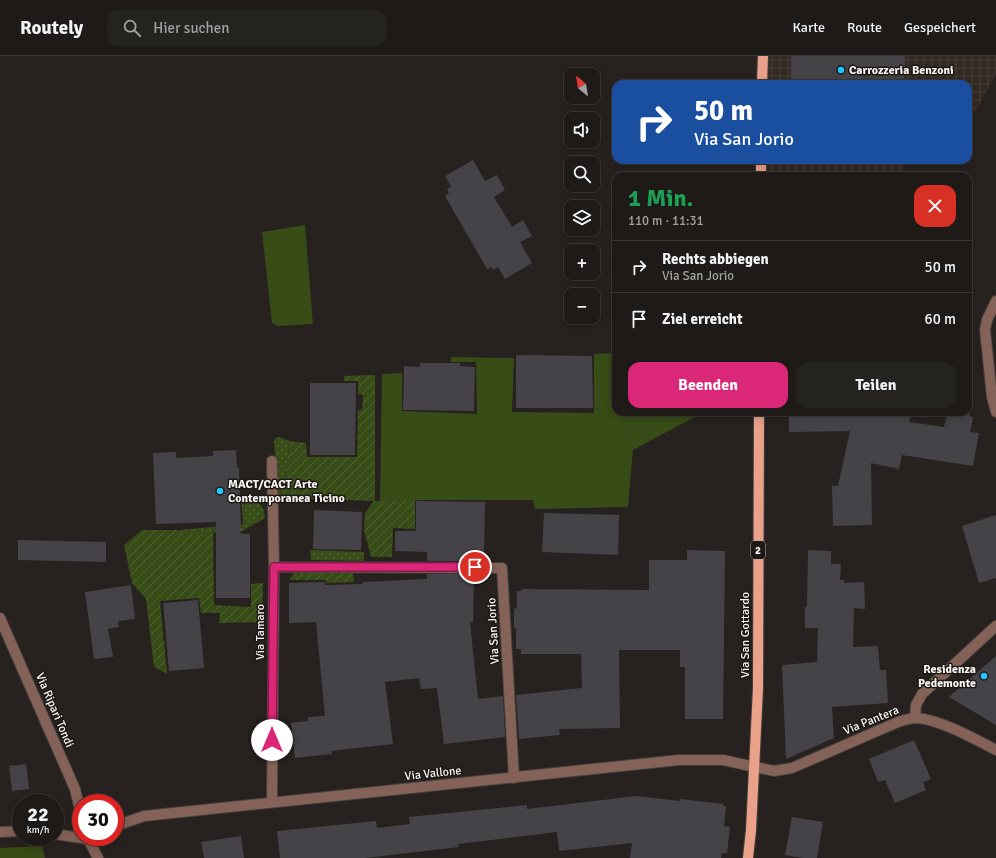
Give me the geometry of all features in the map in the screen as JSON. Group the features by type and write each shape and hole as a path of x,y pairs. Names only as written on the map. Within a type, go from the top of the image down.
{"main road":[{"path":"762,56 762,80"},
{"name":"Via San Gottardo","path":"748,858 755,767 758,688 759,416"}],"street":[{"path":"996,301 987,320 985,330 992,397 996,412"},
{"name":"Via Tamaro","path":"272,462 274,567 272,802"},
{"name":"Via San Jorio","path":"274,567 502,568 514,778"},
{"name":"Via Ripari Tondi","path":"0,618 76,794"},
{"path":"915,718 916,705 922,694 996,626"},
{"name":"Via Pantera","path":"755,767 774,771 792,768 898,722 915,718 932,721 957,731 996,750"},
{"name":"Via Vallone","path":"124,823 144,816 679,760 723,760 755,767"},
{"path":"0,832 12,831"},
{"path":"93,846 98,858"}],"shaded area":[{"path":"763,56 996,56 996,74 975,112 972,113 972,80 762,80"},
{"path":"761,164 905,164 904,172 761,172"}],"green space":[{"path":"305,225 313,324 278,326 272,323 262,232"},
{"path":"612,353 612,416 697,416 633,450 628,507 535,509 533,500 380,501 382,374 402,373 402,411 477,414 476,362 451,362 451,357 514,358 512,412 594,413 594,354"},
{"path":"375,375 375,501 415,500 415,529 393,528 392,557 371,557 364,530 365,513 374,501 282,498 290,441 306,443 307,457 357,457 358,410 362,410 363,395 358,394 358,381 344,381 344,376"},
{"path":"279,437 290,441 282,498 277,494 274,439"},
{"path":"241,495 258,502 263,508 265,518 242,531 179,535 180,530 243,524"},
{"path":"142,530 180,530 180,534 213,533 214,605 251,607 251,584 263,583 262,622 219,623 220,613 201,613 199,598 160,601 167,674 154,667 146,599 132,583 124,545"},
{"path":"310,550 364,552 364,561 311,560"},
{"path":"353,572 354,582 327,583 326,580 289,580 294,573"},
{"path":"42,846 45,858 0,858 0,848"}],"building":[{"name":"Carrozzeria Benzoni","path":"791,56 905,56 904,80 791,80"},
{"path":"473,160 485,181 497,175 505,190 494,197 512,227 523,220 532,236 520,242 532,263 505,279 498,267 493,270 492,267 487,269 445,196 449,193 447,189 451,186 445,176"},
{"path":"516,355 592,356 593,408 516,408"},
{"path":"420,363 460,363 460,366 475,367 474,411 403,410 404,366 420,367"},
{"path":"310,383 356,383 355,455 310,455"},
{"path":"789,416 910,416 909,422 944,427 947,416 969,416 973,417 970,432 979,433 973,466 902,455 899,469 871,463 872,525 833,526 832,486 838,486 850,431 789,432"},
{"path":"236,450 237,468 239,468 241,534 250,534 250,598 216,598 216,522 156,524 153,453 176,452 176,458 213,456 213,451"},
{"path":"416,501 485,502 484,554 474,554 474,561 427,561 427,552 395,551 395,531 416,531"},
{"path":"314,510 362,512 361,550 313,549"},
{"path":"544,513 619,515 618,555 542,552"},
{"path":"996,515 996,578 979,583 962,526"},
{"path":"18,540 106,542 106,562 18,560"},
{"path":"687,550 725,551 723,719 685,719 685,667 680,667 680,650 619,650 620,728 559,729 560,735 519,739 516,695 582,688 581,654 521,654 521,649 516,649 514,609 517,608 517,591 521,591 522,589 649,590 649,560 687,560"},
{"path":"808,550 831,551 831,564 841,564 840,580 844,580 844,583 864,582 865,609 854,608 853,647 878,646 880,670 886,670 888,703 832,707 834,738 786,759 782,665 817,662 818,628 805,628"},
{"path":"427,574 474,574 473,622 470,622 478,699 503,696 505,737 444,744 437,688 421,689 419,678 385,682 393,744 331,751 332,754 295,758 291,723 308,721 308,717 325,716 316,622 289,623 289,583 325,582 326,585 363,584 363,582 427,579"},
{"path":"131,585 135,619 118,621 119,627 108,629 113,657 94,659 85,592"},
{"path":"198,600 204,668 169,671 163,603"},
{"name":"Residenza Pedemonte","path":"996,656 996,725 949,697"},
{"path":"914,740 931,779 923,782 926,790 895,803 885,780 878,782 869,759"},
{"path":"26,764 29,789 12,791 9,766"},
{"path":"636,796 724,804 723,806 726,806 724,826 730,827 727,853 722,853 721,858 630,858 632,843 559,851 557,832 458,844 459,847 366,858 280,858 277,831 376,821 377,828 410,824 409,817 527,805 527,809"},
{"path":"792,817 823,822 817,858 803,858 785,855"},
{"path":"241,836 244,858 204,858 201,842"}],"place":[{"name":"Carrozzeria Benzoni","path":"841,70"},
{"name":"MACT/CACT Arte Contemporanea Ticino","path":"220,491"},
{"name":"Residenza Pedemonte","path":"984,676"}],"route":[{"path":"272,740 274,567 475,567"}]}
